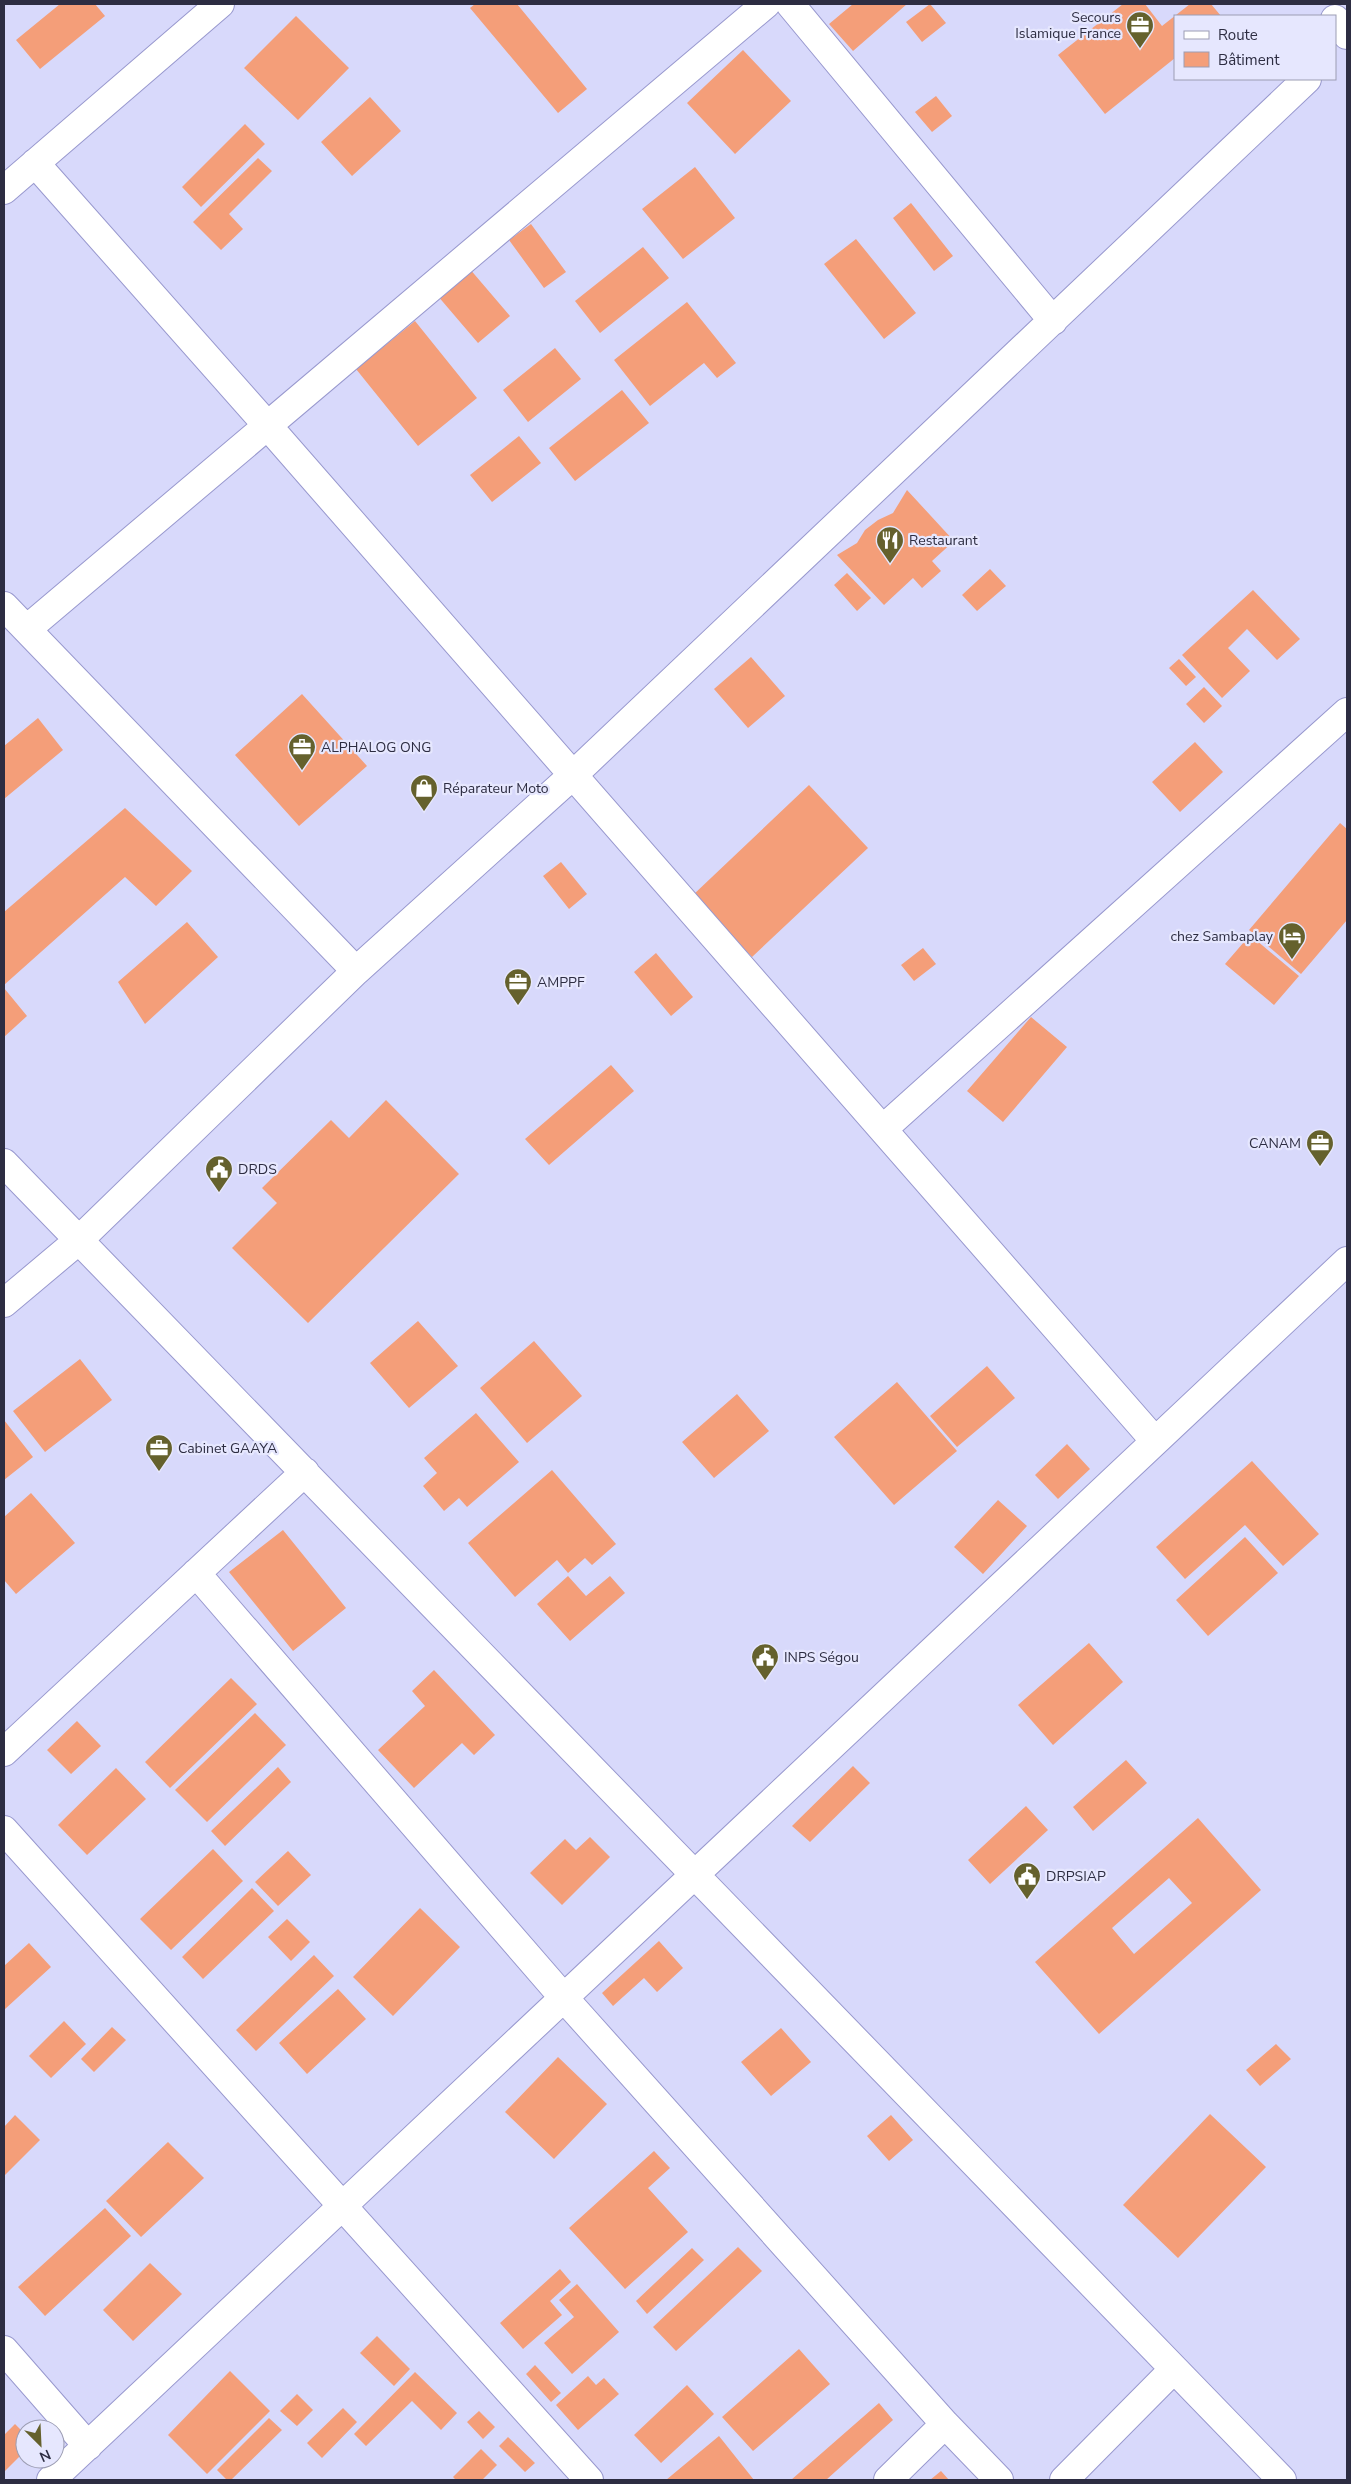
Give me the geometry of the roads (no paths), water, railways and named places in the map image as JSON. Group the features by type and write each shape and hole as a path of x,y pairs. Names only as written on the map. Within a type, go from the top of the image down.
{"street":[{"path":"4,190 220,4"},
{"path":"27,629 766,4"},
{"path":"790,4 1053,321"},
{"path":"1322,4 1331,15"},
{"path":"1336,21 1347,35"},
{"path":"1336,52 1347,41"},
{"path":"4,1304 79,1240 356,970 573,775 1306,80"},
{"path":"35,163 267,425 1156,1441"},
{"path":"4,606 356,970"},
{"path":"883,1128 1347,712"},
{"path":"4,1163 1282,2480"},
{"path":"51,2480 1347,1261"},
{"path":"4,1752 305,1472"},
{"path":"196,1573 564,1998 945,2424 998,2480"},
{"path":"4,1830 589,2480"},
{"path":"4,2350 88,2446"},
{"path":"1064,2480 1174,2369"},
{"path":"888,2480 945,2424"}],"place":[{"name":"Secours Islamique France","path":"1140,49"},
{"name":"Restaurant","path":"890,564"},
{"name":"ALPHALOG ONG","path":"302,771"},
{"name":"Réparateur Moto","path":"424,812"},
{"name":"chez Sambaplay","path":"1292,960"},
{"name":"AMPPF","path":"518,1006"},
{"name":"CANAM","path":"1320,1167"},
{"name":"DRDS","path":"219,1193"},
{"name":"Cabinet GAAYA","path":"159,1472"},
{"name":"INPS Ségou","path":"765,1681"},
{"name":"DRPSIAP","path":"1027,1900"}]}
